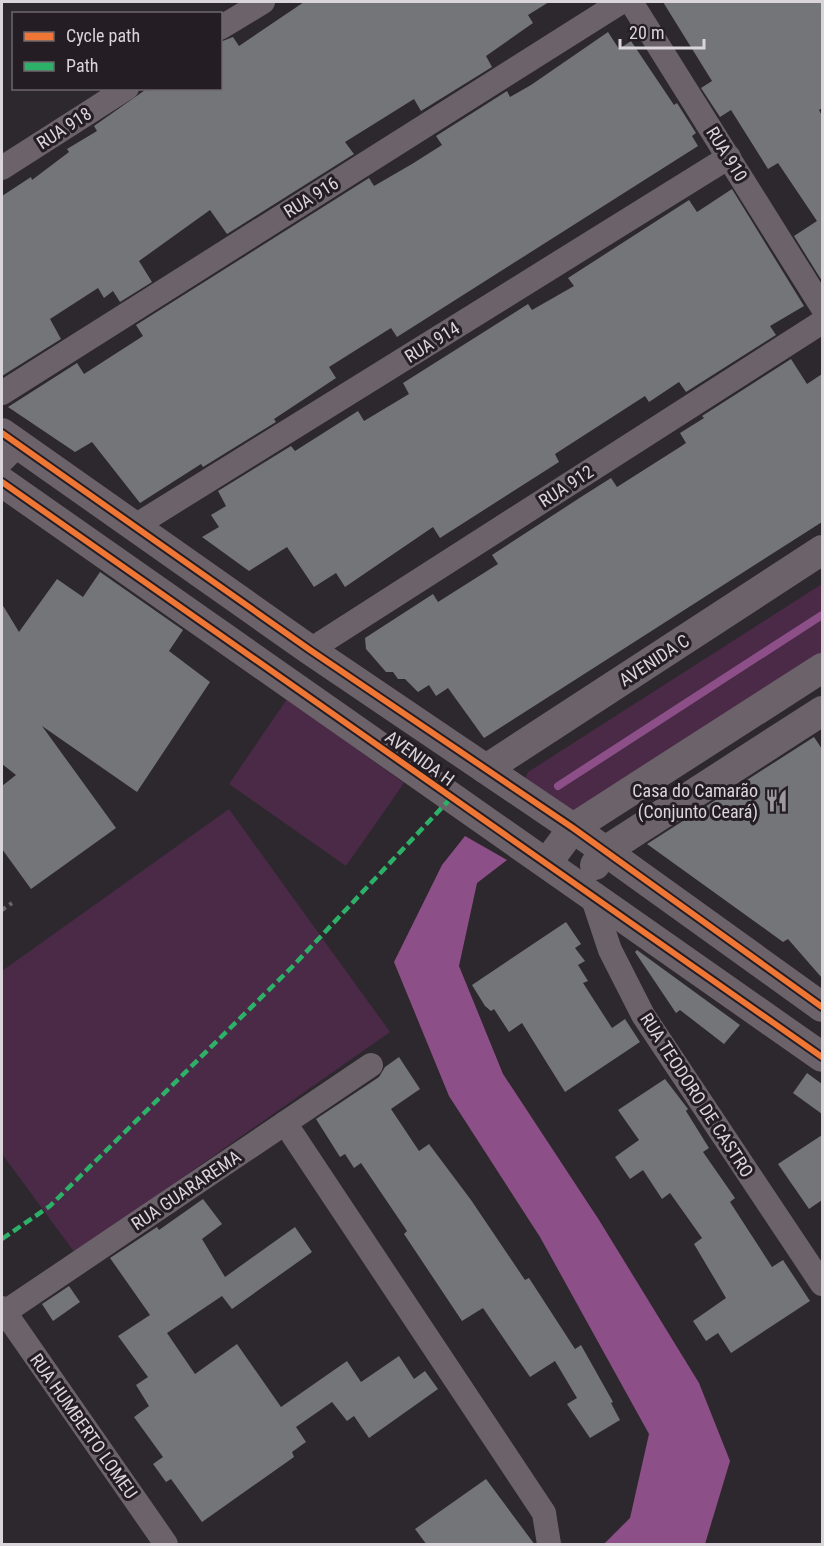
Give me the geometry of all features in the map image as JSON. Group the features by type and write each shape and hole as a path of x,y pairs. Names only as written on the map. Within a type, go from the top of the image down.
{"street":[{"path":"222,27 263,2"},
{"name":"RUA 916","path":"2,393 621,2"},
{"name":"RUA 910","path":"631,2 822,307"},
{"name":"RUA 918","path":"2,168 124,90"},
{"name":"RUA 914","path":"135,526 729,158"},
{"name":"RUA 912","path":"310,650 822,322"},
{"name":"AVENIDA H","path":"7,446 135,526 310,650 573,828 822,1007"},
{"name":"AVENIDA H","path":"2,482 822,1057"},
{"name":"AVENIDA C","path":"486,769 822,550"},
{"path":"547,863 573,828 822,668"},
{"path":"586,891 605,851 822,711"},
{"name":"RUA TEODORO DE CASTRO","path":"586,891 610,950 643,1015 822,1284"},
{"name":"RUA GUARAREMA","path":"2,1311 371,1065"},
{"path":"285,1123 544,1513 549,1545"},
{"name":"RUA HUMBERTO LOMEU","path":"2,1311 166,1545"}],"path":[{"path":"2,910 12,903"}],"shaded area":[{"path":"822,584 822,655 567,816 522,784 528,772"},
{"path":"287,699 404,783 346,866 229,784"},
{"path":"229,809 390,1032 75,1253 2,1154 2,971"},
{"path":"465,836 507,860 477,883 459,966 503,1074 599,1220 699,1383 730,1461 705,1544 604,1544 630,1518 649,1434 540,1237 449,1096 394,962 442,865"}],"building":[{"path":"304,2 549,2 528,15 533,23 486,56 492,67 421,111 414,99 345,142 354,154 227,234 210,210 139,261 152,282 120,302 113,291 104,298 98,288 50,319 61,339 2,376 2,196 31,177 32,180 69,152 67,149 97,131 94,126 145,90 222,90 222,41 233,37 239,46"},
{"path":"663,2 822,2 822,108 819,110 822,116 822,281 794,236 817,221 778,163 768,169 731,110 720,117 701,88 712,81"},
{"path":"608,32 619,49 631,41 674,105 677,103 696,133 692,136 698,146 397,337 391,328 329,367 336,378 274,419 276,422 203,467 201,464 140,503 92,442 75,452 8,407 77,363 84,374 143,336 136,325 369,178 374,186 412,164 442,145 436,136 507,91 510,97 531,85"},
{"path":"732,189 804,306 770,326 776,335 686,392 679,382 649,402 645,396 555,454 559,462 440,538 433,527 345,587 336,573 314,587 287,547 249,571 202,537 219,527 211,515 226,506 218,491 291,446 295,451 358,411 364,421 409,394 403,383 528,304 532,310 574,286 568,278 689,200 697,212"},
{"path":"791,359 807,384 822,374 822,522 484,738 448,688 436,696 429,685 418,692 405,679 398,679 393,672 386,672 366,649 365,638 433,594 438,602 498,564 492,555 581,497 611,478 617,487 686,443 680,433 704,418 702,416"},
{"path":"100,572 183,630 169,651 210,682 137,792 42,726 116,828 31,889 2,849 2,786 16,775 2,764 2,604 19,632 57,579 83,597"},
{"path":"814,737 822,749 822,978 788,939 783,942 647,844"},
{"path":"566,922 581,944 575,948 585,961 578,965 588,981 583,983 612,1028 625,1019 640,1042 565,1092 522,1023 509,1032 494,1009 491,1011 485,1006 472,985"},
{"path":"637,950 740,1025 724,1044 680,1010 676,1013 635,952"},
{"path":"399,1057 420,1089 391,1109 419,1151 429,1144 471,1200 525,1280 529,1278 575,1349 581,1345 613,1402 611,1403 620,1420 590,1438 567,1404 577,1398 555,1361 530,1377 483,1308 462,1321 404,1234 407,1231 361,1163 354,1168 345,1154 340,1157 316,1119 379,1077 385,1067"},
{"path":"807,1073 822,1084 822,1114 793,1093"},
{"path":"665,1079 688,1109 686,1111 709,1148 703,1152 735,1198 730,1202 772,1267 783,1260 810,1301 731,1353 718,1333 706,1341 693,1321 726,1298 694,1244 702,1238 670,1193 662,1199 643,1170 630,1179 615,1157 639,1140 618,1110"},
{"path":"822,1135 822,1200 809,1209 778,1164"},
{"path":"203,1199 222,1224 202,1239 225,1277 295,1227 312,1252 232,1309 222,1296 167,1333 195,1374 237,1344 281,1407 347,1361 361,1382 399,1356 414,1379 425,1371 438,1389 369,1438 354,1416 347,1421 332,1402 296,1427 306,1442 292,1452 294,1457 202,1522 171,1479 166,1482 153,1464 163,1457 134,1417 149,1406 136,1385 148,1377 118,1336 150,1315 110,1258 157,1227 159,1230"},
{"path":"69,1286 80,1302 53,1321 42,1304"},
{"path":"486,1479 535,1545 427,1545 415,1529"}],"waterway":[{"path":"558,786 822,615"}],"marked path":[{"path":"2,1239 50,1206 292,967 451,798"}],"cycle path":[{"path":"2,433 310,650 573,828 822,1007"},
{"path":"2,482 822,1057"}],"place":[{"name":"Casa do Camarão (Conjunto Ceará)","path":"776,800"}]}
